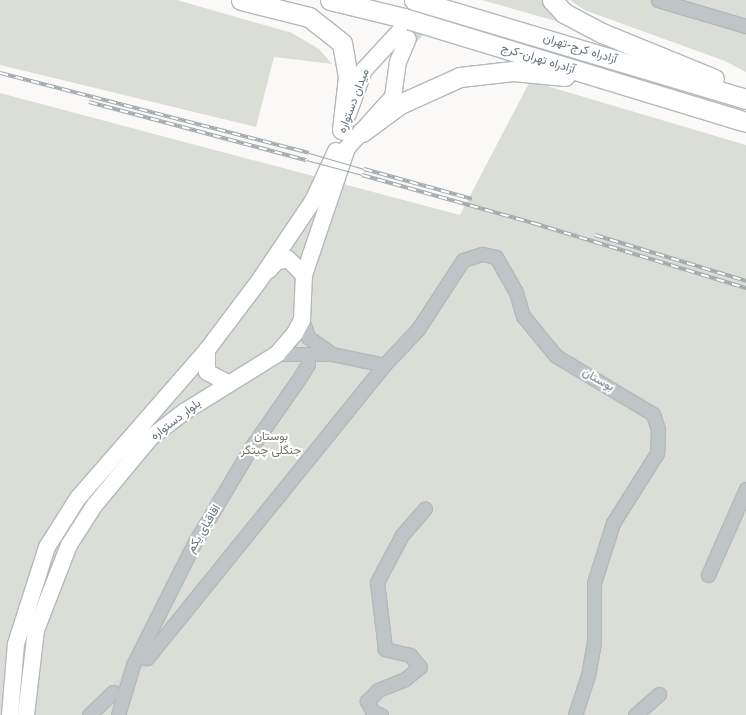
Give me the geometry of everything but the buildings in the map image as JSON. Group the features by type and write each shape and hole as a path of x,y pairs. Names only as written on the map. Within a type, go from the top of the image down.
{"highway":[{"path":"241,0 309,17 342,43 348,77 342,144"},
{"name":"آزادراه تهران-کرج","path":"330,0 404,18 746,122"},
{"name":"آزادراه کرج-تهران","path":"414,0 746,99"},
{"path":"552,0 564,12 602,34 746,94"},
{"path":"362,132 400,104 441,83 460,77 513,71 579,78 746,122"}],"main road":[{"name":"میدان دستواره","path":"403,35 393,97 362,132 342,144 364,70 379,50 403,35"},
{"path":"302,320 304,275 342,144"},
{"name":"بلوار دستواره","path":"10,715 16,644 47,547 78,498 117,450 207,350 259,281 313,201 342,144"},
{"path":"259,281 276,262 288,259 304,275"},
{"name":"بلوار دستواره","path":"26,715 36,630 69,545 121,470 150,438 228,383 277,354 302,320"},
{"path":"207,350 207,372 228,383"}],"street":[{"path":"658,0 746,26"},
{"name":"بوستان","path":"147,658 384,365 418,329 463,260 482,254 496,257 516,292 523,316 556,356 653,414 658,429 657,453 613,522 594,584 594,642 588,675 575,715"},
{"path":"302,320 308,337 332,354"},
{"path":"277,354 332,354 384,365"},
{"name":"اقاقیای یکم","path":"118,715 133,665 196,540 250,449 308,364 308,354"},
{"path":"708,575 746,489"},
{"path":"365,715 367,701 378,690 405,679 420,667 410,655 385,649 377,582 402,535 425,509"},
{"path":"89,715 112,692"},
{"path":"635,715 659,694"},
{"path":"367,701 373,712 381,715"}],"green space":[{"path":"0,0 177,0 292,33 319,49 332,64 274,57 256,127 0,65"},
{"path":"482,0 544,0 584,29"},
{"path":"570,0 746,0 746,72 725,61 584,10"},
{"name":"بوستان جنگلی چیتگر","path":"530,81 746,145 746,715 0,715 0,93 460,215"}],"tunnel":[{"path":"408,39 446,0"},
{"path":"113,692 147,658"}],"tram line":[{"path":"309,153 364,169"},
{"path":"306,160 362,175"}],"railway":[{"path":"0,73 309,153"},
{"path":"89,102 306,160"},
{"path":"364,169 472,199"},
{"path":"362,175 533,223 746,288"},
{"path":"595,235 746,281"}]}
